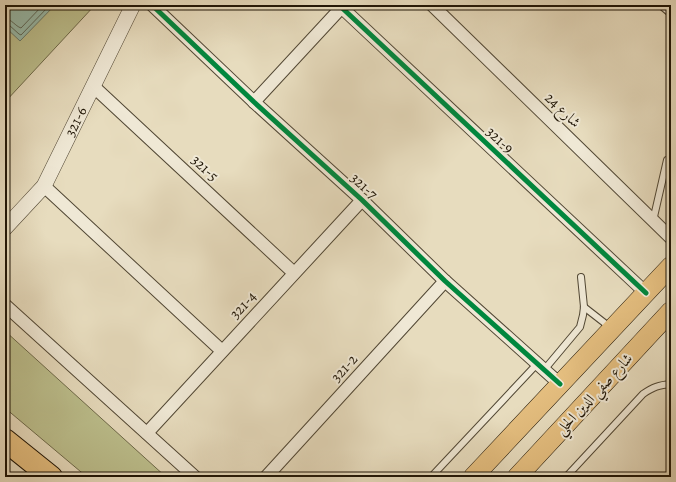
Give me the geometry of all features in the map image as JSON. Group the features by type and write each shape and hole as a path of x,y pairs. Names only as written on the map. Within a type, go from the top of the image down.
{"highway":[{"path":"5,440 51,477"}],"main road":[{"name":"شارع صفي الدين الحلي","path":"473,477 671,266"},
{"name":"شارع صفي الدين الحلي","path":"517,477 671,311"}],"street":[{"name":"321-6","path":"5,228 44,186 133,5"},
{"name":"321-7","path":"152,5 254,102 362,200 446,281 560,384"},
{"name":"شارع 24","path":"432,5 671,238"},
{"path":"665,5 671,10"},
{"path":"254,102 340,6"},
{"name":"321-9","path":"340,6 646,293"},
{"name":"321-5","path":"93,86 294,273"},
{"path":"44,186 222,351"},
{"name":"321-4","path":"147,433 362,200"},
{"name":"321-2","path":"266,477 446,281"},
{"path":"5,305 195,477"}],"lane":[{"path":"653,221 667,160"},
{"path":"431,477 580,327 584,307 581,277"},
{"path":"584,307 612,329"},
{"path":"566,477 643,394 651,388 671,384"}],"green space":[{"path":"5,5 95,5 5,102"},
{"path":"5,331 166,477 87,477 5,408"}],"water":[{"path":"5,5 55,5 20,41 5,27"}],"cycle path":[{"path":"152,5 254,102 362,200 445,281 560,384"},
{"path":"339,5 646,293"}]}
